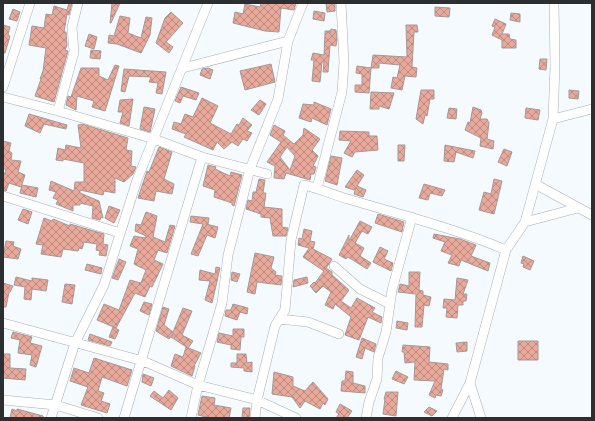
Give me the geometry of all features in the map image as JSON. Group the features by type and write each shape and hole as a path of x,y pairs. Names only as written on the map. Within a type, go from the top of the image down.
{"street":[{"path":"3,87 30,3"},
{"path":"58,111 74,52 72,27 78,3"},
{"path":"51,418 75,343 104,285 137,180 208,3"},
{"path":"191,418 198,385 222,303 228,255 250,169 278,99 288,41 303,3"},
{"path":"317,188 342,92 344,62 341,3"},
{"path":"452,418 470,383 506,250 525,222 553,119 555,66 554,3"},
{"path":"183,68 288,41"},
{"path":"3,97 58,111 154,139 202,157 267,174"},
{"path":"553,119 592,109"},
{"path":"124,418 143,362 144,348 202,157"},
{"path":"535,184 592,215"},
{"path":"255,418 257,400 275,326 285,310 291,240 304,185 317,188 346,199 412,217 469,235 506,250"},
{"path":"3,196 120,233"},
{"path":"525,222 578,208"},
{"path":"366,418 369,402 377,379 378,358 386,332 398,267 412,217"},
{"path":"334,266 360,289 390,304"},
{"path":"279,318 308,322 339,334"},
{"path":"3,323 143,362 198,385 257,400 296,418"},
{"path":"470,383 481,418"},
{"path":"3,400 56,405 98,418"}],"building":[{"path":"69,3 72,3 69,15 67,14 64,32 66,32 67,45 65,50 68,51 54,102 35,96 43,71 46,48 29,45 32,26 44,28 46,14 52,15 54,6 67,10"},
{"path":"112,3 120,3 110,23"},
{"path":"261,3 296,3 294,10 281,8 279,32 265,31 233,23 235,12 243,14 245,4 260,7"},
{"path":"326,3 335,3 335,11 327,12"},
{"path":"435,7 450,8 449,17 435,16"},
{"path":"13,9 20,12 17,21 9,19"},
{"path":"314,11 325,13 324,21 313,19"},
{"path":"171,12 183,23 166,42 173,47 169,53 156,43 165,18"},
{"path":"511,13 520,14 520,22 510,20"},
{"path":"120,16 130,18 128,33 141,38 146,17 152,18 150,35 141,53 117,44 108,43 109,35 114,36"},
{"path":"495,19 506,24 502,34 509,34 510,39 516,40 516,48 502,48 502,40 492,35 495,27 492,26"},
{"path":"3,25 10,27 8,35 10,36 5,53 3,53"},
{"path":"406,25 417,25 418,32 414,32 412,67 417,68 416,77 405,76 402,90 391,88 393,77 397,78 400,65 379,63 379,68 371,68 373,55 407,57"},
{"path":"331,29 336,30 337,40 336,46 330,45 328,72 323,72 324,62 322,62 320,82 312,81 314,60 311,60 313,53 324,55 325,31 330,31 330,33"},
{"path":"89,34 97,37 94,49 85,46"},
{"path":"91,50 101,51 100,59 90,58"},
{"path":"540,59 547,59 546,70 539,69"},
{"path":"271,64 275,82 245,90 240,71"},
{"path":"115,65 119,66 105,111 92,107 94,101 77,96 76,110 66,105 68,96 71,97 81,68 99,68 99,76 108,80"},
{"path":"357,66 371,68 369,93 355,92 355,85 362,85 362,74 356,73"},
{"path":"208,68 213,70 210,79 200,75 202,69"},
{"path":"124,69 166,72 162,94 156,93 158,83 149,82 151,77 129,76 125,92 121,91"},
{"path":"181,87 199,93 196,100 183,96 180,103 175,101"},
{"path":"421,90 434,90 434,99 430,99 427,116 425,115 423,124 416,119"},
{"path":"569,90 579,91 578,99 569,98"},
{"path":"371,92 394,93 389,109 379,106 379,109 370,109"},
{"path":"202,98 218,106 210,123 231,134 243,118 252,125 247,131 252,133 247,141 243,139 238,146 232,142 224,149 217,142 213,150 184,137 186,134 172,129 174,122 181,124 185,114 193,117"},
{"path":"133,99 129,126 120,123 123,112 118,112 120,100"},
{"path":"260,100 266,104 259,115 251,110"},
{"path":"314,102 331,109 327,125 312,118 311,122 299,118 303,104 314,105"},
{"path":"144,107 155,109 150,132 140,129"},
{"path":"473,107 481,110 482,113 480,119 487,119 489,123 487,139 494,141 493,149 480,146 481,138 465,130 468,122 470,123"},
{"path":"449,108 457,109 456,119 447,118"},
{"path":"526,108 540,110 538,120 525,118"},
{"path":"29,114 67,125 66,129 44,124 40,133 25,126"},
{"path":"82,124 128,138 126,150 132,151 131,166 136,167 133,174 124,182 115,178 115,193 104,191 103,195 80,190 80,193 99,201 103,218 101,217 100,220 92,218 93,206 80,203 80,205 73,205 73,211 56,204 58,200 53,198 56,192 49,190 51,181 74,191 75,182 84,182 84,163 63,159 63,161 56,160 58,148 65,150 66,145 81,148 78,125"},
{"path":"274,125 285,131 283,135 294,144 303,135 304,128 320,139 312,150 318,156 313,166 316,167 314,174 311,174 310,180 286,173 284,179 274,178 275,166 267,162 281,142 270,135","holes":["287,147 295,156 290,170 280,157"]},
{"path":"340,131 369,132 369,136 377,136 378,150 355,152 352,157 344,153 351,141 339,140"},
{"path":"3,141 11,143 9,151 12,153 11,160 21,161 18,172 25,175 21,187 9,183 6,191 3,190 3,177 6,170 3,168"},
{"path":"398,145 405,145 404,161 398,161"},
{"path":"445,145 475,151 473,158 456,152 454,162 444,161"},
{"path":"159,147 172,152 164,179 174,184 172,194 156,191 154,201 138,198 147,171 149,172"},
{"path":"504,149 512,152 507,166 498,162"},
{"path":"331,156 342,158 337,185 325,181"},
{"path":"208,165 216,167 215,169 230,176 231,172 242,175 234,206 232,203 214,197 215,190 203,186"},
{"path":"357,170 364,175 357,186 366,190 363,197 354,194 356,187 354,190 345,187"},
{"path":"259,179 265,180 263,193 266,193 264,207 282,209 282,227 288,228 286,236 273,236 270,218 261,217 261,214 246,209 248,200 252,201 253,192 256,192"},
{"path":"494,179 502,181 494,214 479,210 484,192 491,194"},
{"path":"424,184 445,190 442,196 430,193 428,200 419,198"},
{"path":"22,185 38,188 36,197 20,193"},
{"path":"109,206 120,210 114,223 105,218"},
{"path":"23,209 32,212 28,224 18,220"},
{"path":"146,212 157,216 153,237 165,242 170,225 175,226 167,253 158,250 154,260 163,264 152,287 150,286 145,297 135,293 116,328 97,320 104,304 119,310 130,280 141,283 146,270 134,264 138,249 130,246 134,236 145,238 146,236 135,231 136,224 141,225"},
{"path":"378,214 404,222 402,232 375,223"},
{"path":"191,216 209,218 208,224 206,224 218,227 215,238 207,235 198,256 191,254 203,224 190,222"},
{"path":"44,218 52,221 53,219 70,226 70,224 104,234 103,244 108,245 106,256 99,255 100,251 96,250 97,244 84,242 82,249 79,248 78,251 63,249 61,257 41,254 43,245 36,244"},
{"path":"360,221 372,227 368,234 362,231 355,243 364,248 360,256 371,263 367,269 348,257 346,259 339,255 349,235 349,241"},
{"path":"304,229 312,231 310,241 315,242 313,249 332,259 326,268 332,272 332,275 349,290 341,301 351,308 357,298 375,308 372,312 382,317 381,323 368,317 359,340 345,335 351,317 335,304 333,309 325,305 331,292 323,286 316,293 310,286 314,282 315,283 324,271 303,257 309,248 298,245 299,238 302,239"},
{"path":"434,234 460,239 476,245 471,256 490,263 488,271 461,260 459,266 448,263 452,255 441,251 445,242 433,238"},
{"path":"6,241 14,242 13,246 21,249 18,259 3,257"},
{"path":"380,247 388,251 384,259 393,263 391,271 373,262"},
{"path":"255,253 274,257 271,268 276,272 275,275 282,276 281,285 257,282 255,294 247,292"},
{"path":"523,256 534,261 530,270 523,267 524,264 521,263"},
{"path":"119,259 126,262 118,280 112,278"},
{"path":"87,264 102,268 101,274 85,270"},
{"path":"216,267 220,268 212,303 205,300 210,281 199,280 200,270 215,274"},
{"path":"232,272 240,274 237,282 231,280"},
{"path":"409,272 420,272 419,290 423,291 423,295 431,297 429,306 424,305 422,327 415,327 416,294 398,292 400,284 409,286"},
{"path":"16,277 32,281 32,278 48,280 46,291 32,289 31,300 24,299 25,287 14,285"},
{"path":"307,277 308,283 293,287 294,280"},
{"path":"457,278 468,280 463,294 467,294 466,301 463,301 463,305 458,305 457,318 446,317 447,308 443,308 444,299 455,300"},
{"path":"3,283 13,286 9,292 6,307 3,307"},
{"path":"65,284 75,285 72,304 62,302"},
{"path":"144,302 152,304 149,315 140,311"},
{"path":"233,304 248,308 247,314 240,312 237,320 225,316 226,310 231,310"},
{"path":"163,307 169,309 164,325 173,332 183,308 192,311 182,335 193,341 188,348 171,337 173,334 169,339 156,331"},
{"path":"397,321 408,323 407,330 396,328"},
{"path":"113,327 119,330 115,339 109,337"},
{"path":"233,329 244,329 244,337 241,337 240,350 231,349 231,345 217,342 219,333 233,336"},
{"path":"13,332 32,337 30,343 42,346 36,367 30,365 32,355 18,353 20,340 11,338"},
{"path":"90,334 112,342 110,346 88,340"},
{"path":"362,338 376,344 374,352 365,348 362,359 356,357"},
{"path":"518,341 538,341 538,360 518,360"},
{"path":"467,342 467,351 457,352 456,343"},
{"path":"403,345 430,347 429,362 448,364 448,370 444,369 441,389 443,390 441,396 436,395 435,398 429,395 435,381 414,380 415,362 405,363 404,352 402,352"},
{"path":"186,347 201,353 194,366 192,376 171,366 175,354 183,357"},
{"path":"3,354 10,354 10,368 26,369 25,380 3,378"},
{"path":"237,354 246,354 247,363 252,362 252,372 244,371 244,368 231,367 231,363 237,363"},
{"path":"94,358 132,370 127,386 102,377 98,391 104,393 101,401 110,404 107,413 81,405 88,387 70,381 74,368 89,373"},
{"path":"346,371 353,372 353,383 365,386 365,393 341,391 342,381 345,381"},
{"path":"396,371 408,377 404,384 392,379"},
{"path":"274,372 293,377 293,386 305,391 313,382 328,399 325,405 323,403 320,409 305,401 300,408 292,397 272,394"},
{"path":"143,374 154,378 151,386 142,382"},
{"path":"169,390 178,398 171,410 150,396 154,391 163,398"},
{"path":"386,392 398,392 396,416 383,414"},
{"path":"202,396 215,398 214,405 231,408 229,418 210,418 198,415"},
{"path":"340,404 352,411 347,418 336,418 339,414 336,412"},
{"path":"429,407 437,411 432,416 424,412"},
{"path":"243,408 250,408 249,418 242,418"},
{"path":"12,409 43,416 43,418 10,418"}]}
